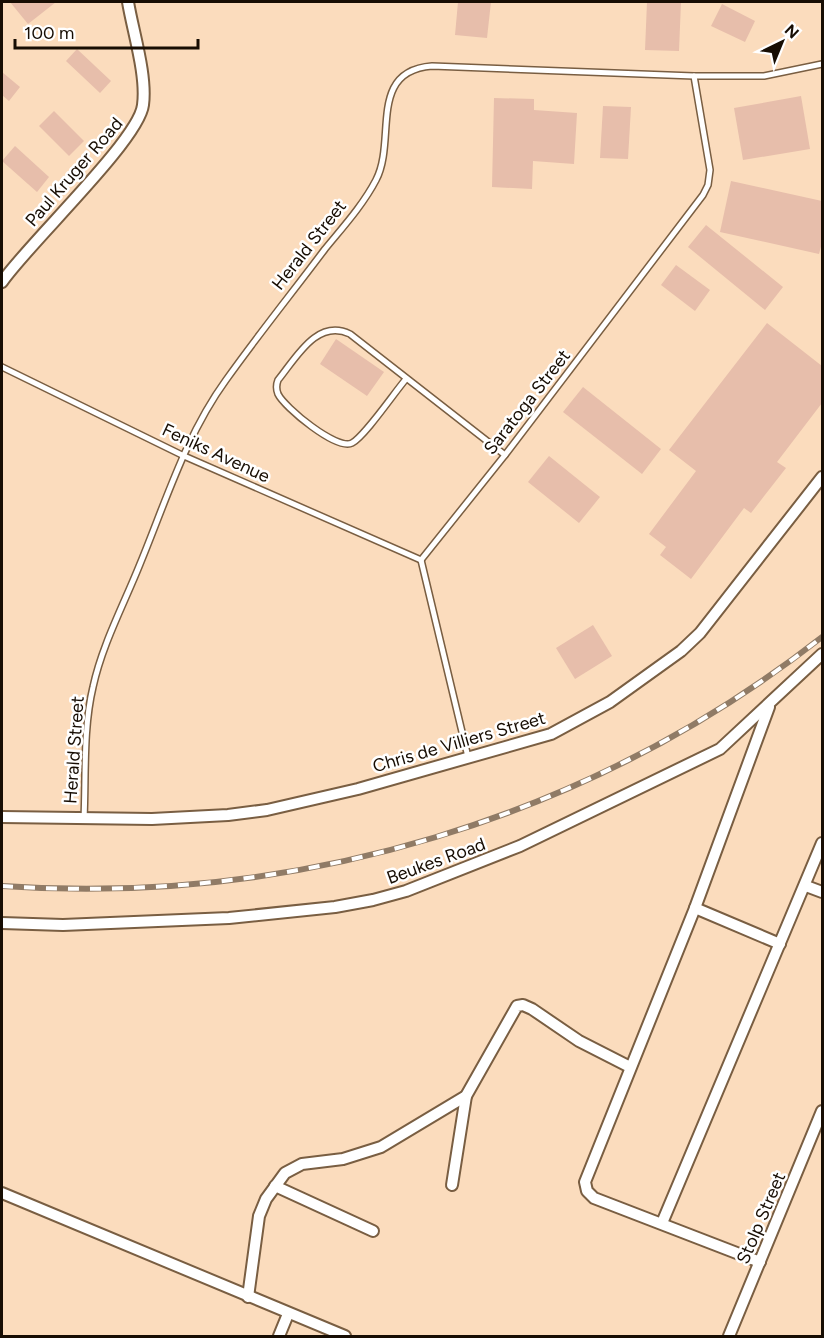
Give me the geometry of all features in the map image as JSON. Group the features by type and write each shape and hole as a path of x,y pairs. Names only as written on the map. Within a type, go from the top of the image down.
{"street":[{"name":"Paul Kruger Road","path":"2,282 120,146 141,115 142,82 128,2"},
{"name":"Chris de Villiers Street","path":"2,816 84,819 194,818 267,810 358,789 551,734 584,718 681,651 722,608 822,477"},
{"name":"Beukes Road","path":"2,923 63,925 229,918 373,900 440,879 491,859 720,749 822,654"},
{"path":"760,1262 594,1198 585,1187 588,1168 695,908 771,702"},
{"path":"662,1223 806,886 822,843"},
{"path":"806,886 822,892"},
{"path":"695,908 780,944"},
{"path":"452,1185 466,1096 514,1009 520,1005 532,1009 579,1041 630,1067"},
{"path":"248,1297 259,1216 275,1186 293,1167 343,1159 381,1147 466,1096"},
{"name":"Stolp Street","path":"729,1336 822,1111"},
{"path":"275,1186 373,1232"},
{"path":"2,1193 345,1336"},
{"path":"279,1336 288,1314"}],"lane":[{"name":"Herald Street","path":"84,819 88,722 93,686 106,645 193,431 212,400 376,179 382,161 390,95 396,82 416,69 432,66 694,76 764,76 822,64"},
{"name":"Saratoga Street","path":"421,560 695,208 708,185 708,149 694,76"},
{"path":"406,379 359,436 347,444 338,444 315,429 280,398 276,389 278,380 318,334 331,329 350,334 505,455"},
{"name":"Feniks Avenue","path":"2,367 184,456 421,560"},
{"path":"421,560 468,758"}],"building":[{"path":"10,2 56,2 28,24"},
{"path":"458,2 491,2 487,38 455,35"},
{"path":"647,2 681,2 679,51 645,50"},
{"path":"722,4 755,21 745,42 711,26"},
{"path":"77,49 111,81 100,93 66,61"},
{"path":"2,72 20,87 9,101 2,95"},
{"path":"801,96 810,149 743,160 734,108"},
{"path":"494,98 534,99 534,110 577,113 574,164 533,161 532,189 492,187"},
{"path":"603,106 631,107 628,159 600,158"},
{"path":"54,111 84,141 69,156 39,126"},
{"path":"15,146 49,177 37,192 2,161"},
{"path":"731,181 822,201 822,243 819,254 720,232"},
{"path":"706,225 783,287 765,310 688,247"},
{"path":"676,265 710,290 695,311 661,285"},
{"path":"767,323 822,366 822,403 777,462 786,468 751,513 744,508 691,579 660,555 666,547 649,534 696,471 669,450"},
{"path":"336,339 384,372 367,396 320,364"},
{"path":"583,387 661,449 642,474 563,412"},
{"path":"549,456 600,497 579,523 528,482"},
{"path":"593,625 612,656 575,679 556,648"}],"railway":[{"path":"2,886 112,889 222,881 330,864 435,837 538,801 637,756 732,701 822,637"}]}
